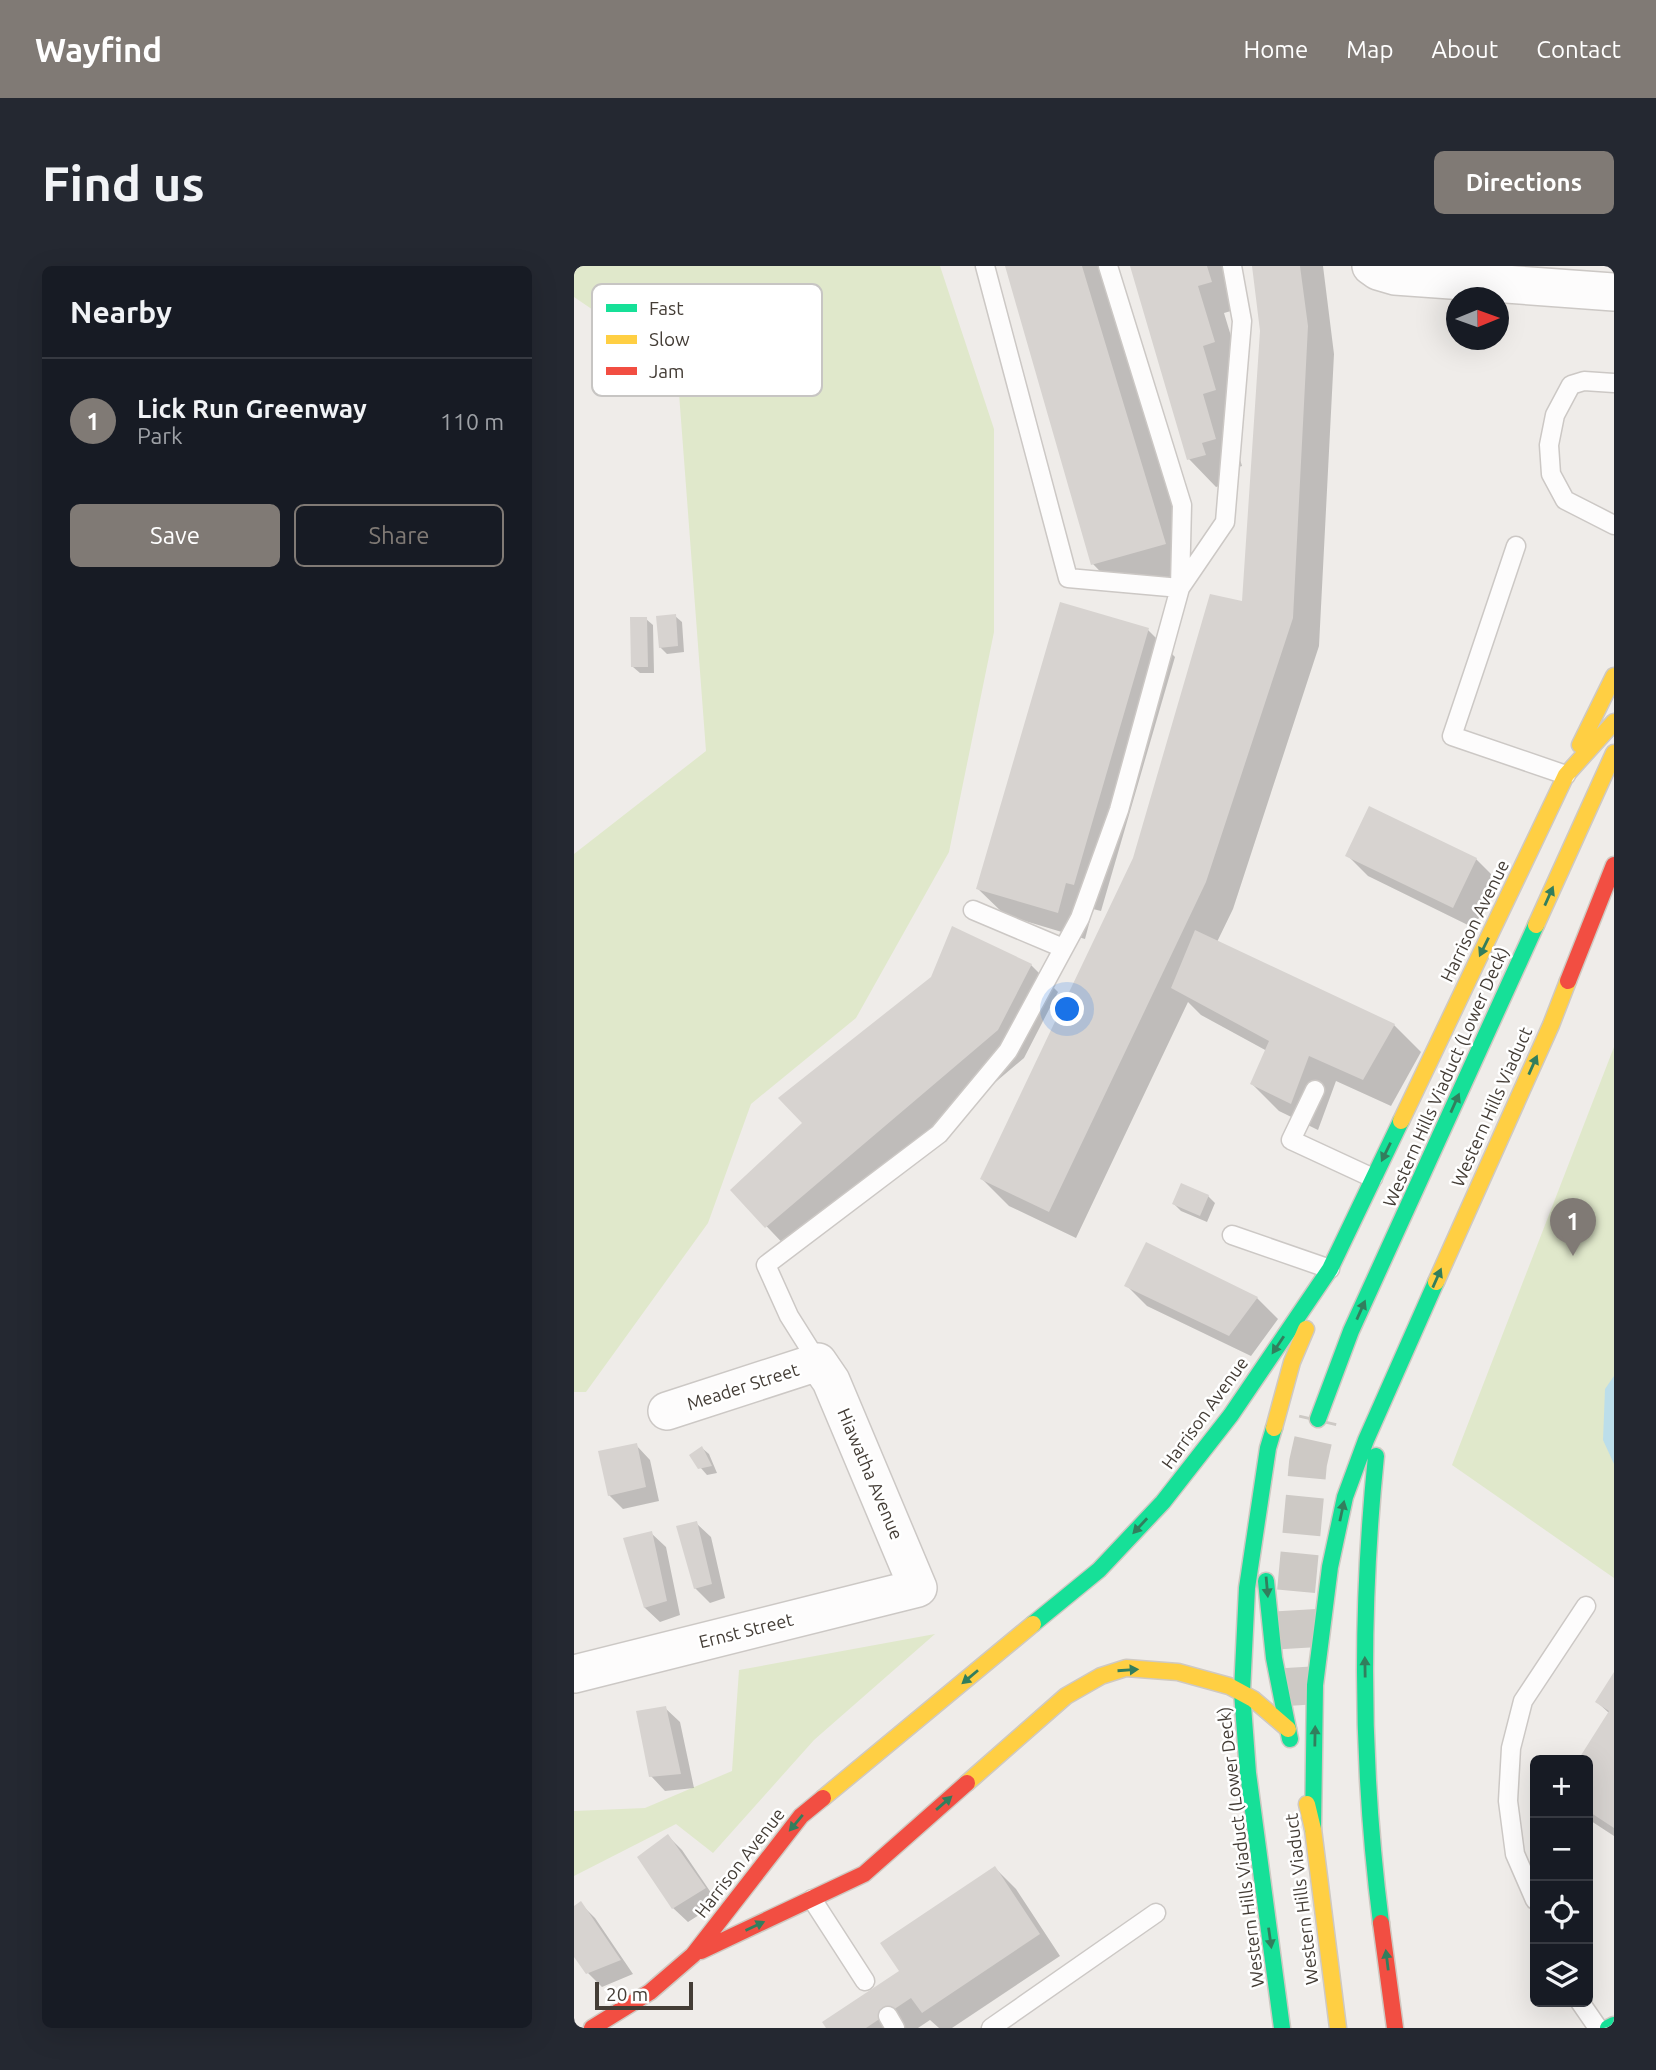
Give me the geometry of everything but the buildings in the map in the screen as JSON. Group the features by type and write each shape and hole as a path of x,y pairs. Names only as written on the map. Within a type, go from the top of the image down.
{"main road":[{"path":"1566,775 1614,676"},
{"name":"Harrison Avenue","path":"595,2027 650,1992 693,1955 801,1816 1099,1570 1163,1502 1231,1415 1330,1269 1566,775 1614,722"},
{"name":"Western Hills Viaduct (Lower Deck)","path":"1318,1419 1351,1331 1614,752"},
{"name":"Western Hills Viaduct","path":"1372,1442 1399,1363 1550,1025 1614,865"},
{"path":"1293,1755 1274,1658 1266,1587 1262,1495 1268,1448 1293,1362 1330,1269"},
{"path":"1337,2028 1313,1829 1315,1685 1330,1567 1345,1497 1372,1442"},
{"path":"1372,1442 1364,1602 1367,1759 1370,1823 1395,2028"},
{"name":"Western Hills Viaduct (Lower Deck)","path":"1262,1495 1247,1588 1241,1692 1248,1773 1282,2028"},
{"path":"693,1955 864,1874 1066,1696 1090,1681 1117,1670 1151,1668 1182,1673 1241,1692 1288,1728"},
{"name":"Western Hills Viaduct","path":"1313,1829 1303,1772 1337,2028"},
{"name":"Harrison Avenue","path":"640,2016 650,1992"},
{"path":"1608,2028 1614,2025"}],"street":[{"path":"1371,266 1395,276 1614,292"},
{"name":"Meader Street","path":"667,1411 818,1362"},
{"name":"Hiawatha Avenue","path":"818,1362 831,1381 918,1588"},
{"name":"Ernst Street","path":"574,1674 918,1588"}],"lane":[{"path":"985,266 1068,578 1180,588"},
{"path":"818,1362 789,1316 766,1265 939,1134 1008,1051 1080,918 1119,810 1180,588 1182,505 1108,266"},
{"path":"1180,588 1225,522 1242,321 1232,266"},
{"path":"1614,383 1584,381 1571,385 1555,415 1549,445 1551,474 1565,500 1614,525"},
{"path":"1516,547 1452,736 1566,775"},
{"path":"973,910 1063,948"},
{"path":"1315,1090 1291,1140 1373,1178"},
{"path":"1232,1236 1330,1269"},
{"path":"1530,1888 1515,1854 1508,1801 1511,1748 1523,1701 1586,1606"},
{"path":"811,1899 865,1981"},
{"path":"991,2028 1156,1913"},
{"path":"1583,2007 1598,2028"}],"green space":[{"path":"574,266 940,266 994,429 994,632 949,852 856,1018 751,1104 708,1223 586,1392 574,1392 574,854 706,751 679,396 822,396 822,284 592,284 592,309 574,297"},
{"path":"1614,1047 1614,1578 1452,1465"},
{"path":"935,1634 814,1740 713,1853 676,1824 574,1876 574,1811 645,1808 732,1771 739,1670"}],"water":[{"path":"1614,1376 1614,1464 1603,1440 1605,1389"}],"tunnel":[{"path":"1303,1705 1296,1592 1308,1463 1318,1419"}],"traffic: fast":[{"path":"1318,1419 1351,1331 1536,925"},
{"path":"1033,1624 1099,1570 1163,1502 1231,1415 1330,1269 1401,1121"},
{"path":"1313,1829 1315,1685 1330,1567 1345,1497 1366,1440 1436,1282"},
{"path":"1274,1428 1268,1448 1247,1588 1242,1692 1248,1773 1282,2028"},
{"path":"1376,1456 1367,1573 1365,1690 1374,1865 1381,1923"},
{"path":"1266,1581 1274,1658 1290,1739"},
{"path":"1608,2028 1614,2025"}],"traffic: slow":[{"path":"1580,745 1614,676"},
{"path":"1401,1121 1566,775 1614,722"},
{"path":"1536,925 1614,753"},
{"path":"1436,1282 1551,1025 1568,981"},
{"path":"1274,1428 1292,1362 1306,1329"},
{"path":"823,1798 1033,1624"},
{"path":"967,1783 1066,1696 1101,1676 1126,1668 1178,1672 1229,1686 1253,1699 1288,1729"},
{"path":"1307,1804 1313,1829 1338,2028"}],"traffic: jam":[{"path":"1568,981 1614,865"},
{"path":"701,1951 864,1874 967,1783"},
{"path":"592,2028 650,1992 693,1955 801,1816 823,1798"},
{"path":"1381,1923 1395,2028"}],"place":[{"name":"Lick Run Greenway","path":"1573,1256"}]}
